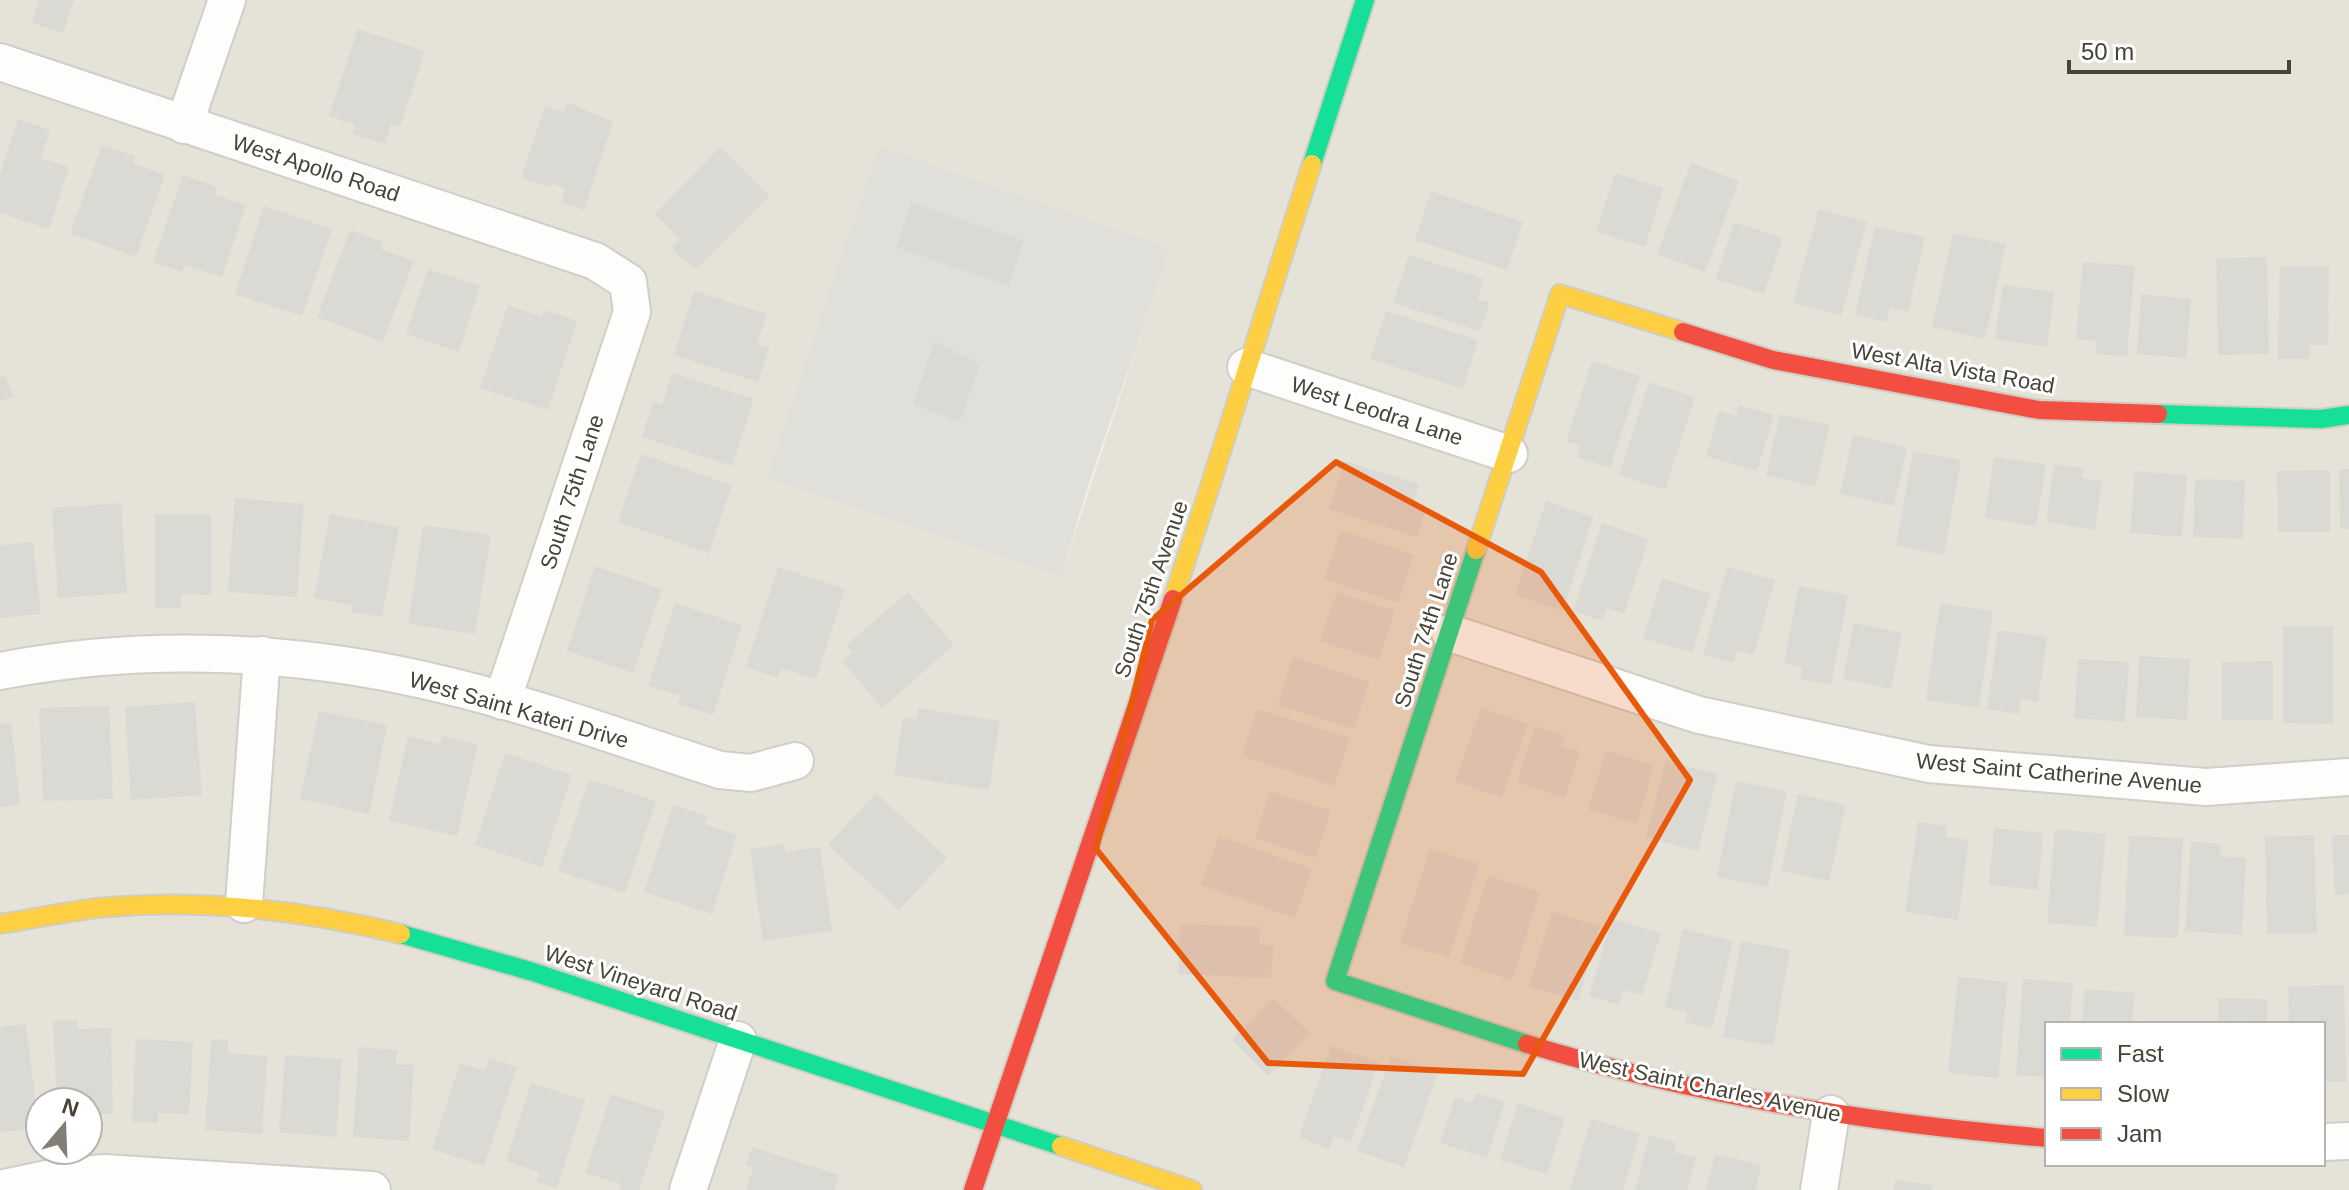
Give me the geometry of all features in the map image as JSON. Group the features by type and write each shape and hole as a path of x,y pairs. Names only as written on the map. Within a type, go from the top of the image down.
{"street":[{"path":"184,125 227,0"},
{"name":"South 75th Avenue","path":"973,1190 1232,424 1246,367 1365,0"},
{"name":"West Apollo Road","path":"0,62 595,261 628,282"},
{"name":"South 75th Lane","path":"502,701 632,312 628,282"},
{"name":"West Alta Vista Road","path":"1560,294 1773,360 2039,410 2321,419 2349,415"},
{"name":"South 74th Lane","path":"1335,981 1560,294"},
{"name":"West Leodra Lane","path":"1246,367 1509,454"},
{"name":"West Saint Catherine Avenue","path":"1450,633 1699,715 1929,764 2206,787 2349,777"},
{"name":"West Saint Kateri Drive","path":"0,671 167,653 262,655 359,667 502,701 720,770 751,773 795,761"},
{"path":"244,904 262,655"},
{"name":"West Vineyard Road","path":"0,924 59,911 172,902 244,904 326,915 456,947 1192,1190"},
{"name":"West Saint Charles Avenue","path":"1335,981 1554,1053 1635,1075 1831,1114 1945,1130 2045,1138"},
{"path":"688,1190 738,1040"},
{"path":"1819,1190 1831,1114"},
{"path":"2325,1142 2349,1141"},
{"path":"0,1189 51,1178 104,1173 372,1190"}],"highlighted area":[{"path":"1336,462 1541,572 1690,780 1523,1074 1268,1063 1096,849 1152,620"}],"shaded area":[{"path":"0,0 2349,0 2349,1190 0,1190","holes":["880,147 1169,248 1061,575"]},
{"path":"879,146 1170,248 1089,483 1061,576 767,478"}],"building":[{"path":"39,0 74,0 63,33 32,23"},
{"path":"358,29 425,51 400,127 391,124 385,144 352,134 355,125 329,116"},
{"path":"567,102 613,122 584,210 561,203 566,188 552,184 551,188 521,178 545,106 564,112"},
{"path":"18,119 50,130 41,158 69,167 49,229 0,213 0,174"},
{"path":"102,145 135,156 133,163 165,175 136,257 70,233"},
{"path":"720,147 770,196 696,270 677,254 672,247 680,239 655,214"},
{"path":"1691,163 1739,181 1705,272 1657,254"},
{"path":"1615,173 1663,188 1645,247 1596,232"},
{"path":"183,175 217,187 215,195 246,205 222,277 185,265 182,272 153,262"},
{"path":"1431,191 1523,222 1507,270 1415,240"},
{"path":"911,202 1024,241 1009,286 896,247"},
{"path":"264,206 332,229 302,316 235,294"},
{"path":"1819,209 1867,222 1841,316 1793,303"},
{"path":"1734,222 1783,238 1764,294 1716,279"},
{"path":"1875,226 1925,237 1908,312 1890,307 1887,322 1855,315"},
{"path":"350,230 383,242 381,249 414,261 383,342 317,317"},
{"path":"1953,233 2006,244 1985,339 1932,327"},
{"path":"1409,255 1484,279 1478,299 1490,303 1480,331 1393,303"},
{"path":"2267,257 2269,354 2218,355 2216,258"},
{"path":"2083,262 2135,266 2127,356 2095,354 2097,341 2076,339"},
{"path":"2280,266 2329,267 2328,345 2310,345 2309,359 2278,359"},
{"path":"428,269 480,286 459,352 406,334"},
{"path":"2003,285 2054,292 2047,347 1995,339"},
{"path":"694,291 767,314 757,344 769,348 758,382 674,355"},
{"path":"2141,294 2191,299 2186,358 2137,354"},
{"path":"508,305 542,317 545,310 577,321 548,410 480,388"},
{"path":"1386,311 1478,340 1463,389 1370,359"},
{"path":"934,342 954,349 952,353 980,363 960,421 913,405"},
{"path":"1592,361 1640,376 1610,468 1577,457 1581,446 1566,441"},
{"path":"672,373 754,399 732,466 642,437 653,402 662,405"},
{"path":"5,376 14,396 0,401 0,378"},
{"path":"1649,382 1695,397 1665,490 1619,475"},
{"path":"1739,405 1774,415 1757,471 1706,456 1719,411 1736,416"},
{"path":"1780,414 1830,425 1815,487 1766,475"},
{"path":"1853,435 1907,447 1894,506 1840,494"},
{"path":"1913,451 1961,460 1944,555 1896,546"},
{"path":"641,454 732,485 709,553 618,522"},
{"path":"1994,457 2046,464 2036,526 1985,518"},
{"path":"1345,461 1419,484 1413,504 1426,509 1417,537 1329,509"},
{"path":"2054,464 2084,468 2082,478 2102,481 2095,530 2046,522"},
{"path":"2349,469 2349,529 2340,529 2339,470"},
{"path":"2330,470 2330,532 2278,532 2277,471"},
{"path":"2135,471 2187,475 2182,537 2130,533"},
{"path":"2195,479 2245,481 2243,539 2193,537"},
{"path":"235,498 304,504 297,597 228,592"},
{"path":"1546,501 1593,517 1563,611 1515,595"},
{"path":"121,503 127,593 58,598 52,508"},
{"path":"155,514 211,514 211,595 181,594 181,608 155,608"},
{"path":"330,514 399,527 382,617 351,612 352,605 314,598"},
{"path":"1602,523 1649,539 1624,614 1607,608 1602,621 1573,611"},
{"path":"423,525 491,535 475,634 408,624"},
{"path":"1341,530 1414,555 1398,603 1324,579"},
{"path":"33,542 41,614 0,618 0,545"},
{"path":"595,566 662,589 633,673 567,651"},
{"path":"778,567 845,589 816,679 781,668 778,678 746,667"},
{"path":"1727,567 1775,580 1754,655 1737,650 1734,663 1703,655"},
{"path":"1662,578 1710,594 1692,653 1643,638"},
{"path":"1799,586 1848,595 1831,685 1800,679 1803,667 1784,663"},
{"path":"908,592 954,645 882,708 842,661 853,652 846,645"},
{"path":"1337,592 1395,611 1379,660 1320,641"},
{"path":"675,603 742,625 713,715 678,704 681,696 648,686"},
{"path":"1940,603 1993,611 1979,708 1926,700"},
{"path":"1854,623 1902,633 1891,689 1843,679"},
{"path":"2283,626 2333,626 2333,724 2283,723"},
{"path":"1998,630 2047,637 2038,702 2021,699 2019,714 1987,709"},
{"path":"2139,656 2190,659 2187,720 2136,717"},
{"path":"1293,657 1369,682 1354,729 1278,705"},
{"path":"2078,659 2129,662 2125,722 2074,718"},
{"path":"2273,661 2273,720 2222,720 2222,662"},
{"path":"195,702 202,795 131,800 125,707"},
{"path":"109,706 113,799 43,801 39,708"},
{"path":"918,708 1000,721 989,790 894,775 903,717 916,719"},
{"path":"1481,708 1528,724 1502,798 1455,781"},
{"path":"1257,709 1350,738 1334,786 1242,756"},
{"path":"319,711 387,725 369,814 300,799"},
{"path":"11,723 20,805 0,807 0,724"},
{"path":"1535,726 1565,736 1561,746 1580,752 1565,798 1517,782"},
{"path":"408,736 440,744 442,736 478,744 457,836 389,821"},
{"path":"1606,751 1654,765 1637,824 1588,809"},
{"path":"505,753 572,775 542,867 475,845"},
{"path":"1666,761 1718,774 1698,851 1646,837"},
{"path":"589,779 656,801 625,893 558,871"},
{"path":"1736,781 1787,791 1768,887 1717,877"},
{"path":"1270,791 1331,811 1315,858 1255,838"},
{"path":"876,793 947,858 899,910 828,845"},
{"path":"1798,794 1846,805 1829,881 1781,871"},
{"path":"673,805 708,816 705,824 737,835 712,914 644,892"},
{"path":"1918,822 1947,826 1946,837 1969,840 1958,920 1905,912"},
{"path":"1994,828 2043,833 2038,890 1989,885"},
{"path":"2055,829 2106,834 2097,927 2047,923"},
{"path":"2314,835 2317,933 2267,934 2265,837"},
{"path":"2332,835 2349,835 2349,894 2335,895"},
{"path":"1219,836 1312,869 1295,918 1201,885"},
{"path":"2129,836 2183,838 2178,938 2124,936"},
{"path":"2191,842 2221,844 2220,856 2246,858 2242,935 2185,931"},
{"path":"784,844 786,852 820,847 832,931 763,941 750,849"},
{"path":"1430,849 1479,864 1449,958 1400,943"},
{"path":"1488,876 1540,892 1512,980 1460,963"},
{"path":"1552,912 1600,926 1578,1001 1529,986"},
{"path":"1612,919 1661,933 1642,995 1623,990 1619,1005 1589,996"},
{"path":"1180,924 1260,927 1259,945 1273,945 1271,978 1178,974"},
{"path":"1683,929 1733,941 1712,1029 1685,1022 1687,1012 1665,1007"},
{"path":"1741,941 1790,950 1773,1046 1723,1037"},
{"path":"1958,977 2008,982 1998,1078 1948,1073"},
{"path":"2023,979 2073,983 2070,1022 2045,1022 2045,1077 2016,1075"},
{"path":"2344,985 2346,1082 2325,1082 2325,1022 2289,1022 2288,986"},
{"path":"2085,989 2135,993 2132,1022 2082,1022"},
{"path":"1273,998 1310,1033 1268,1076 1232,1040"},
{"path":"2218,998 2267,999 2267,1022 2218,1022"},
{"path":"77,1020 78,1029 111,1028 113,1114 104,1114 104,1086 56,1086 53,1021"},
{"path":"26,1024 34,1086 24,1086 24,1130 0,1132 0,1027"},
{"path":"136,1039 193,1042 189,1114 158,1113 158,1123 132,1122"},
{"path":"211,1039 228,1040 228,1053 267,1056 262,1134 205,1130"},
{"path":"1331,1046 1379,1062 1351,1142 1334,1136 1329,1149 1299,1137"},
{"path":"359,1047 397,1050 396,1064 414,1065 409,1141 353,1137"},
{"path":"285,1055 342,1059 336,1137 279,1132"},
{"path":"1391,1056 1438,1073 1404,1167 1357,1151"},
{"path":"489,1058 517,1067 484,1166 432,1149 460,1063 485,1071"},
{"path":"531,1083 585,1100 557,1188 536,1182 539,1172 506,1161"},
{"path":"1476,1093 1505,1102 1487,1158 1440,1143 1455,1097 1472,1103"},
{"path":"611,1094 665,1112 639,1190 619,1190 621,1184 585,1173"},
{"path":"1518,1103 1565,1118 1547,1174 1500,1160"},
{"path":"1591,1119 1640,1133 1623,1190 1570,1190"},
{"path":"1649,1135 1676,1143 1674,1152 1696,1158 1687,1190 1635,1190"},
{"path":"752,1147 839,1175 834,1190 746,1190 753,1168 746,1165"},
{"path":"1715,1154 1761,1165 1756,1190 1706,1190"},
{"path":"1895,1180 1933,1185 1932,1190 1894,1190"}],"traffic: fast":[{"path":"1312,164 1365,0"},
{"path":"2158,414 2321,419 2349,415"},
{"path":"1476,550 1335,981 1527,1044"},
{"path":"401,934 530,971 1061,1146"}],"traffic: slow":[{"path":"1173,599 1312,164"},
{"path":"1476,550 1560,294 1683,332"},
{"path":"0,924 97,908 174,904 250,908 326,918 401,934"},
{"path":"1061,1146 1192,1190"}],"traffic: jam":[{"path":"1683,332 1773,360 2039,410 2158,414"},
{"path":"973,1190 1173,599"},
{"path":"1527,1044 1655,1079 1784,1105 1915,1124 2045,1138"}]}
